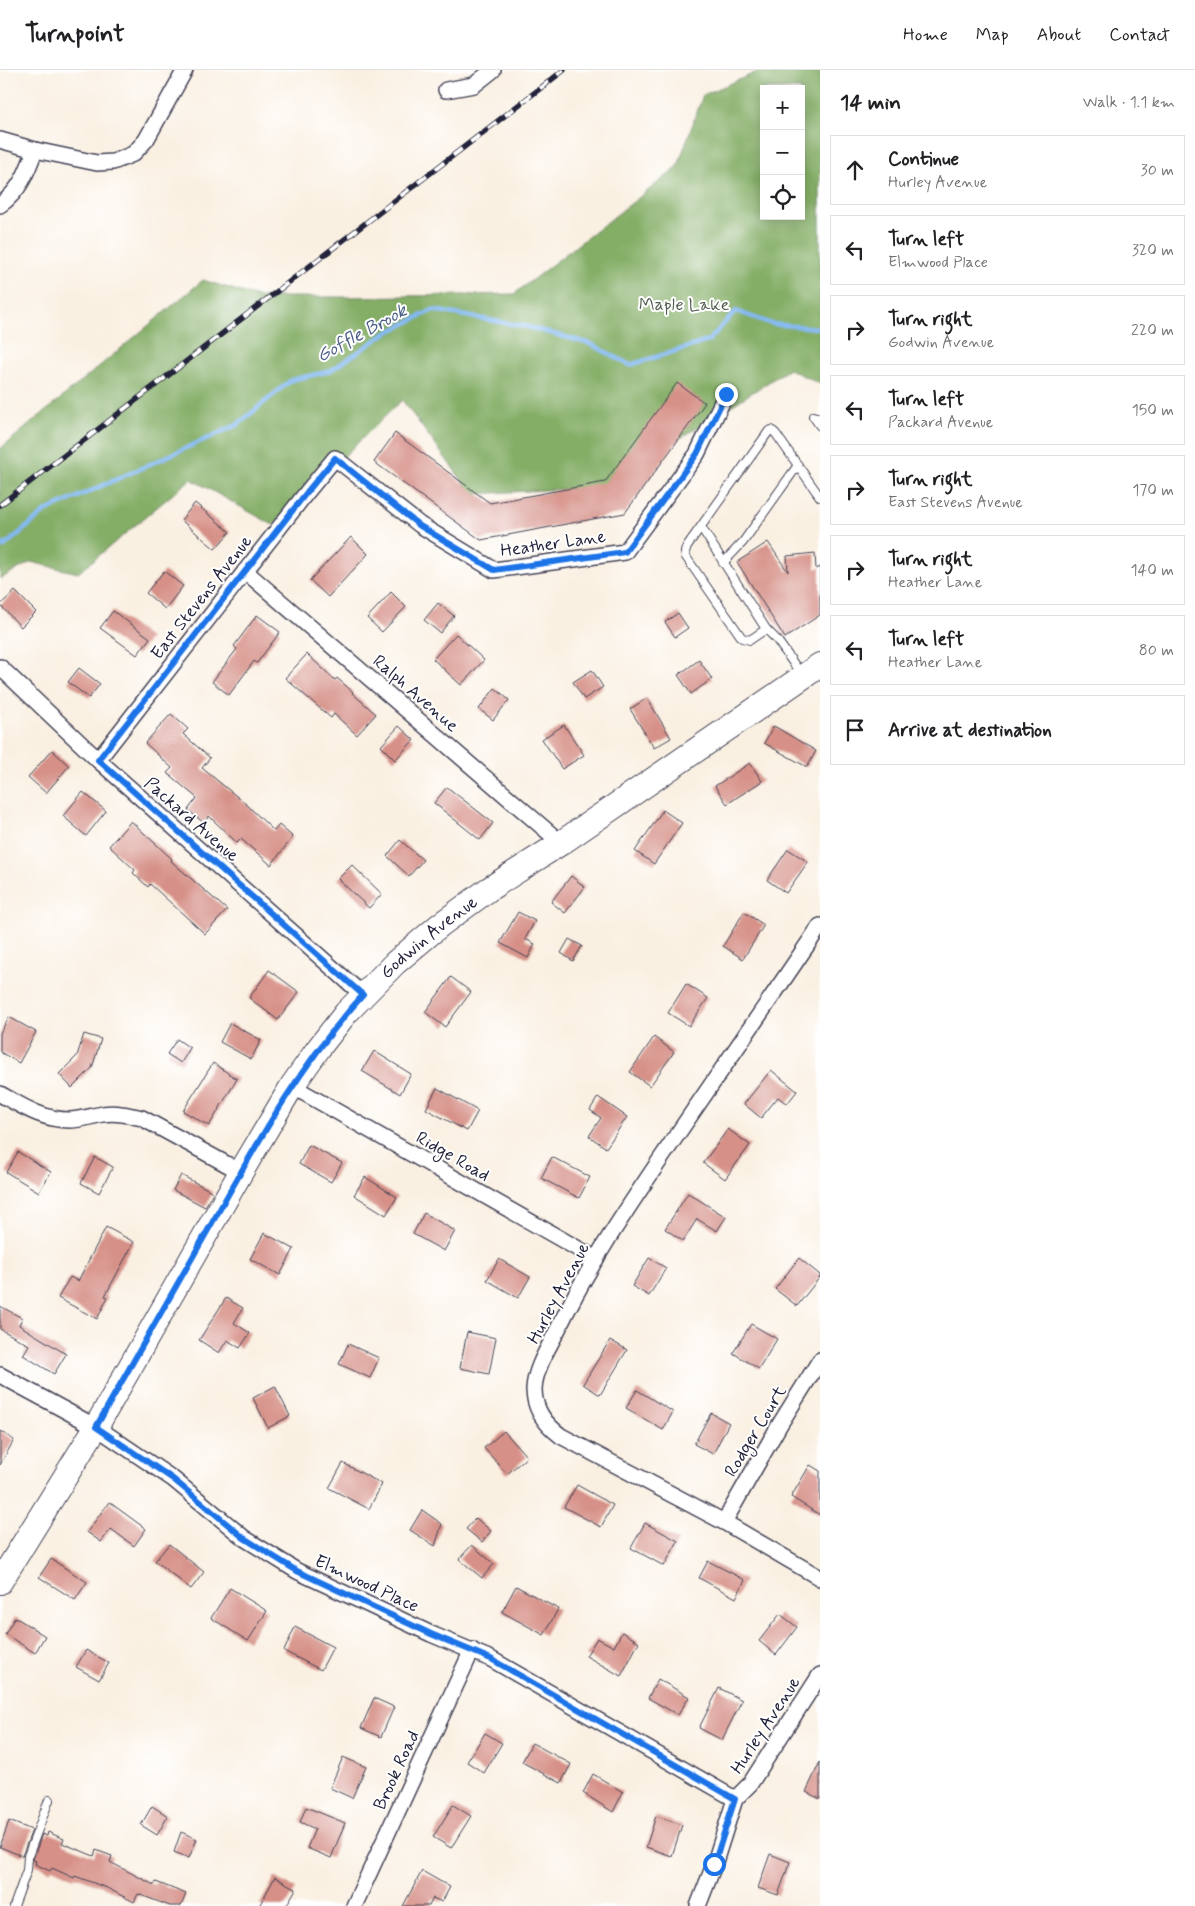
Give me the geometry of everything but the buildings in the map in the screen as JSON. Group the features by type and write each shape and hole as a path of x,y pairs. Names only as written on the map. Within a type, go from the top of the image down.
{"main road":[{"name":"Godwin Avenue","path":"0,1582 96,1427 292,1086 318,1049 363,995 395,963 440,925 489,889 812,671"}],"street":[{"path":"0,140 35,150 97,163 113,162 133,154 146,140 185,70"},
{"path":"446,90 474,85 493,70"},
{"path":"0,205 10,198 26,176 35,150"},
{"name":"Heather Lane","path":"335,458 420,526 494,570 625,552 697,454 726,394"},
{"name":"East Stevens Avenue","path":"98,760 335,458"},
{"name":"Ralph Avenue","path":"245,571 561,842"},
{"name":"Packard Avenue","path":"0,667 98,760 363,995"},
{"name":"Hurley Avenue","path":"818,933 635,1196 596,1259 566,1313 537,1374 534,1388 536,1403 541,1416 549,1427 561,1436 724,1522 820,1578"},
{"name":"Ridge Road","path":"292,1086 596,1259"},
{"path":"0,1094 36,1114 50,1118 68,1120 106,1113 126,1114 142,1118 241,1172"},
{"name":"Rodger Court","path":"724,1522 780,1424 820,1360"},
{"name":"Elmwood Place","path":"0,1375 96,1427 173,1479 244,1538 297,1571 500,1664 735,1799"},
{"name":"Brook Road","path":"354,1906 472,1650"},
{"name":"Hurley Avenue","path":"698,1906 735,1799 750,1784 820,1675"}],"lane":[{"path":"820,418 813,416 820,426"},
{"path":"766,629 750,640 742,638 686,557 687,546 767,432 774,431 820,497"},
{"path":"723,563 743,542 798,465"},
{"path":"701,527 766,629 812,671"},
{"path":"14,1906 27,1870 28,1856 49,1800"}],"green space":[{"name":"Maple Lake","path":"762,70 820,70 820,384 789,369 604,487 472,494 402,400 273,525 191,479 78,573 31,562 0,579 0,449 203,280 257,297 514,294 677,168 703,95"}],"waterway":[{"name":"Goffle Brook","path":"0,542 3,547 46,511 237,425 291,380 330,371 386,333 433,310 528,327 591,344 630,365 708,341 736,311 772,324 817,328 820,326"}],"railway":[{"path":"0,505 564,70"}],"route":[{"path":"714,1864 735,1799 491,1659 431,1634 297,1571 244,1538 173,1479 96,1427 292,1086 346,1013 363,995 98,760 335,458 420,526 494,570 625,552 697,454 726,394"}]}
